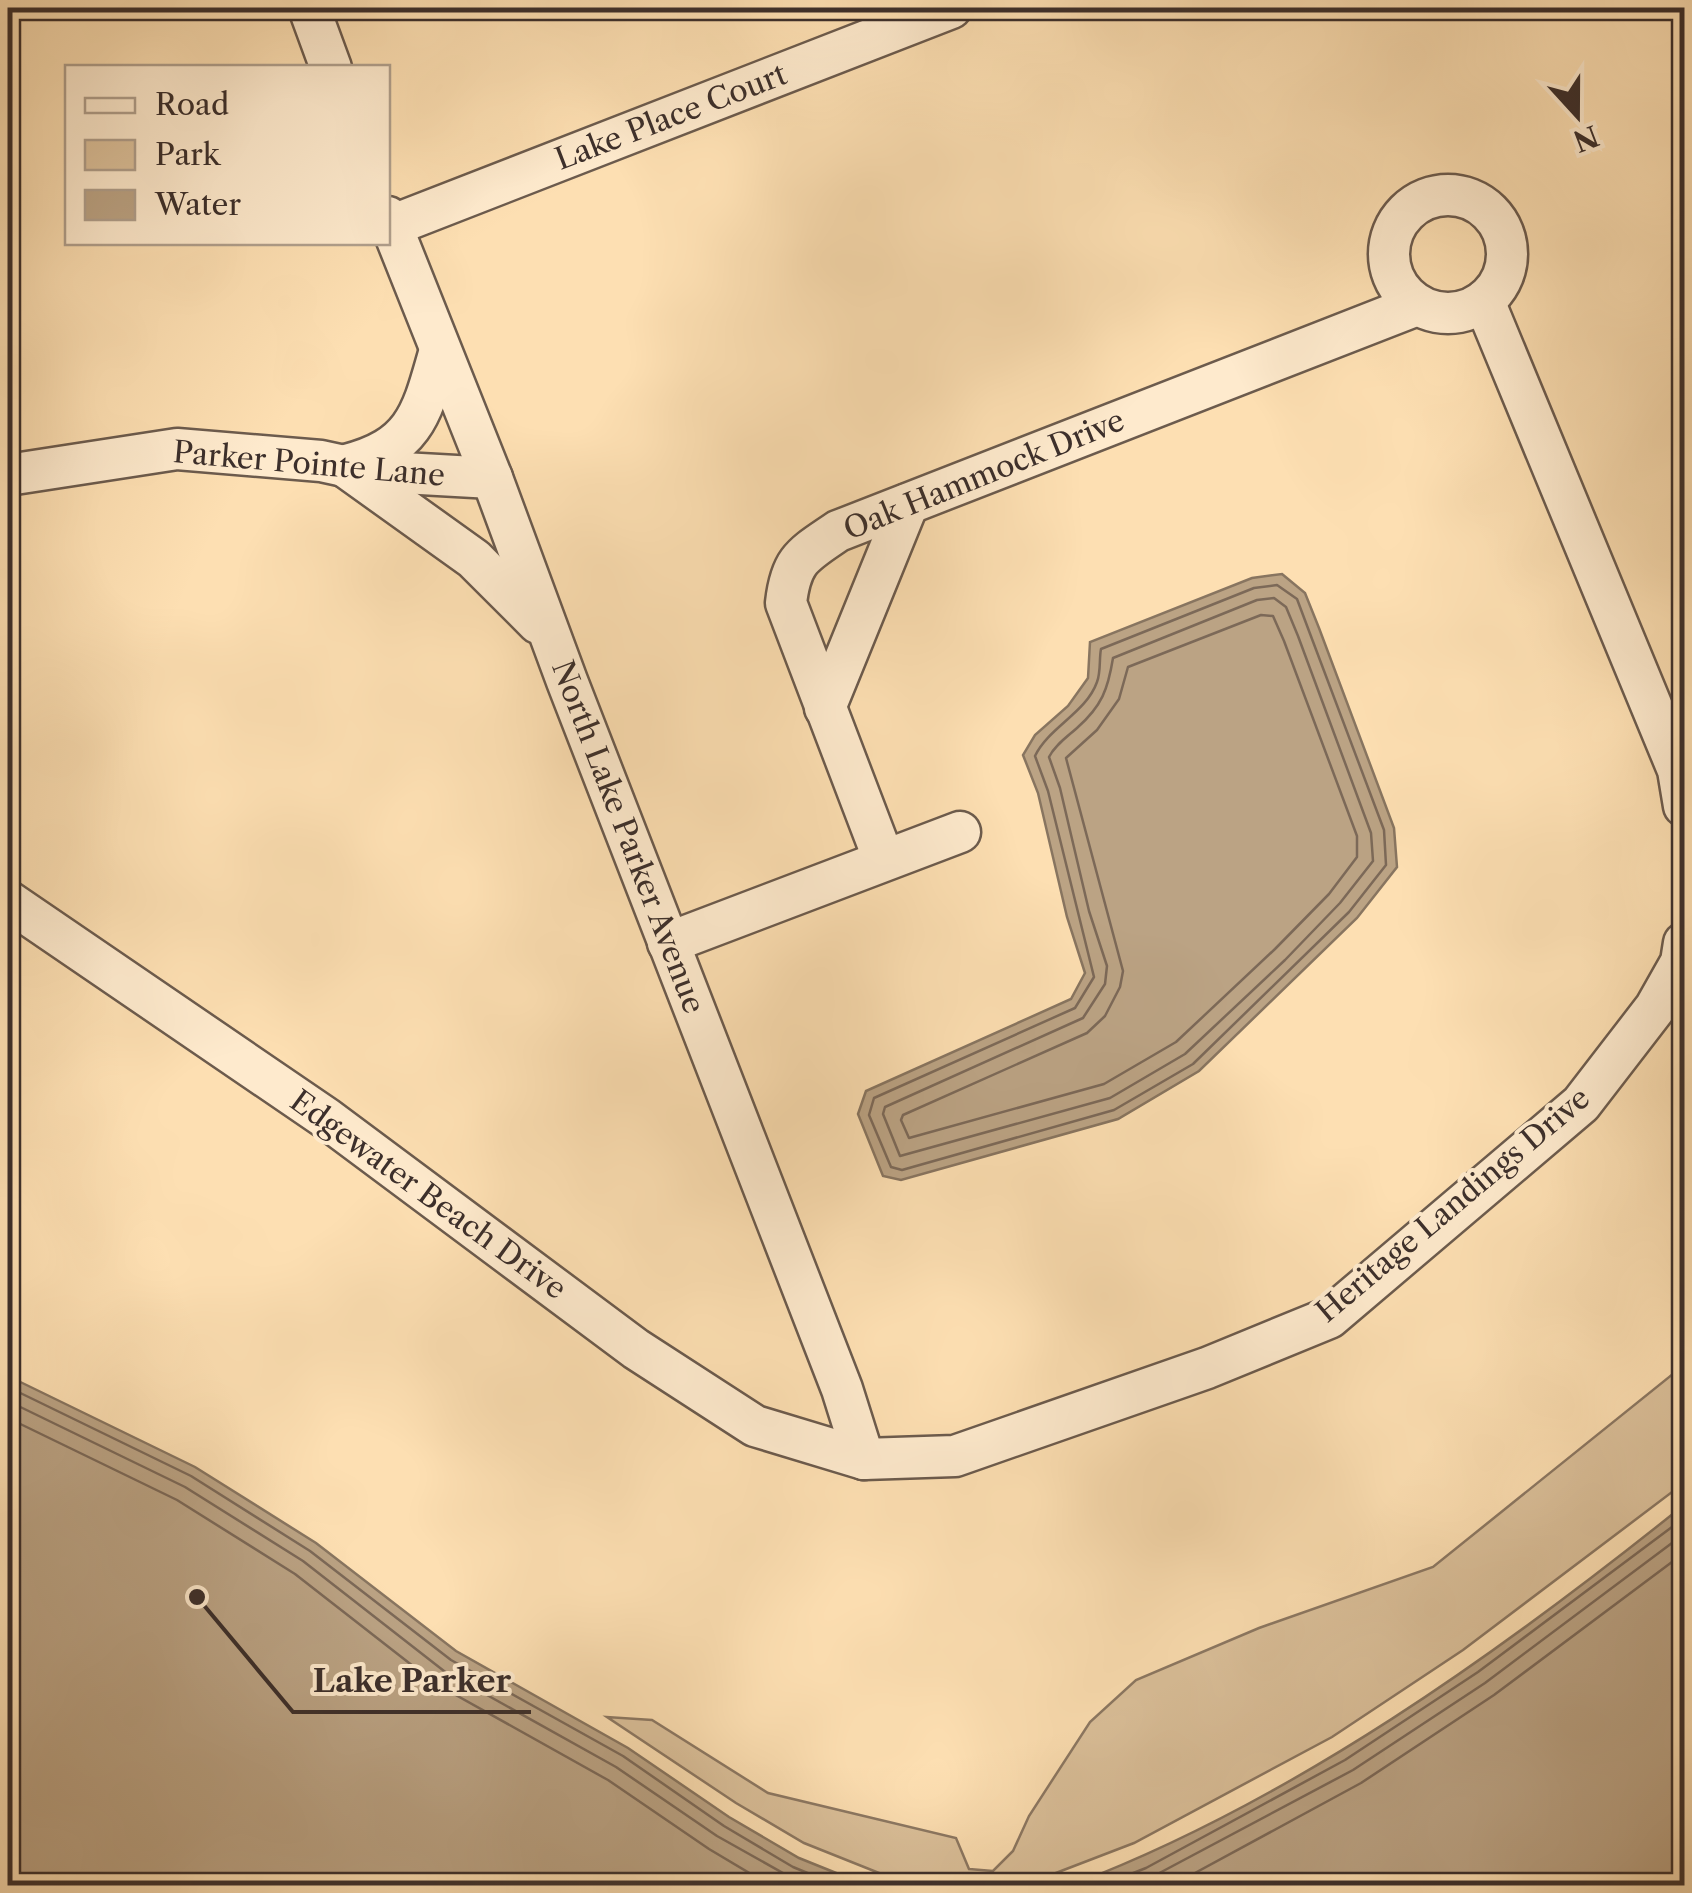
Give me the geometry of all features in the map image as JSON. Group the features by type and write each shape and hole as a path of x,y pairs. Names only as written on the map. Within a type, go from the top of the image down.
{"street":[{"path":"309,8 330,65"},
{"name":"Lake Place Court","path":"390,222 951,8"},
{"path":"1445,195 1480,204 1504,233 1505,270 1497,287 1468,310 1433,311 1417,304 1402,293 1388,258 1397,222 1426,199 1445,195"},
{"name":"North Lake Parker Avenue","path":"390,225 492,478 842,1389 864,1459"},
{"path":"1484,301 1678,770 1684,806"},
{"name":"Oak Hammock Drive","path":"884,860 786,603 789,574 805,554 838,531 1417,304"},
{"path":"344,466 374,458 405,437 424,403 440,350"},
{"name":"Parker Pointe Lane","path":"8,475 178,449 253,453 367,471 492,478"},
{"path":"344,466 474,559 550,637"},
{"path":"825,708 908,504"},
{"path":"668,942 960,832"},
{"name":"Edgewater Beach Drive","path":"8,901 326,1118 636,1349 755,1426 864,1459"},
{"name":"Heritage Landings Drive","path":"864,1459 955,1456 1207,1368 1328,1318 1581,1104 1673,996 1684,943"}],"green space":[{"path":"1684,1365 1684,1483 1463,1650 1332,1737 1134,1843 1035,1881 1019,1886 909,1885 804,1843 607,1717 652,1720 768,1793 956,1838 969,1869 993,1871 1013,1851 1029,1816 1090,1722 1136,1680 1259,1628 1433,1567"}],"water":[{"path":"1282,574 1305,593 1319,628 1394,828 1397,867 1357,918 1199,1071 1118,1119 901,1180 883,1176 858,1114 866,1091 1071,999 1085,973 1067,917 1038,793 1023,755 1035,735 1068,706 1088,678 1090,642 1252,578"},
{"path":"8,1376 195,1467 316,1543 456,1651 628,1748 729,1817 799,1858 866,1885 8,1885"},
{"path":"1684,1505 1684,1885 1072,1885 1154,1851 1315,1767 1468,1668"}],"place":[{"name":"Lake Parker","path":"197,1597"}]}
